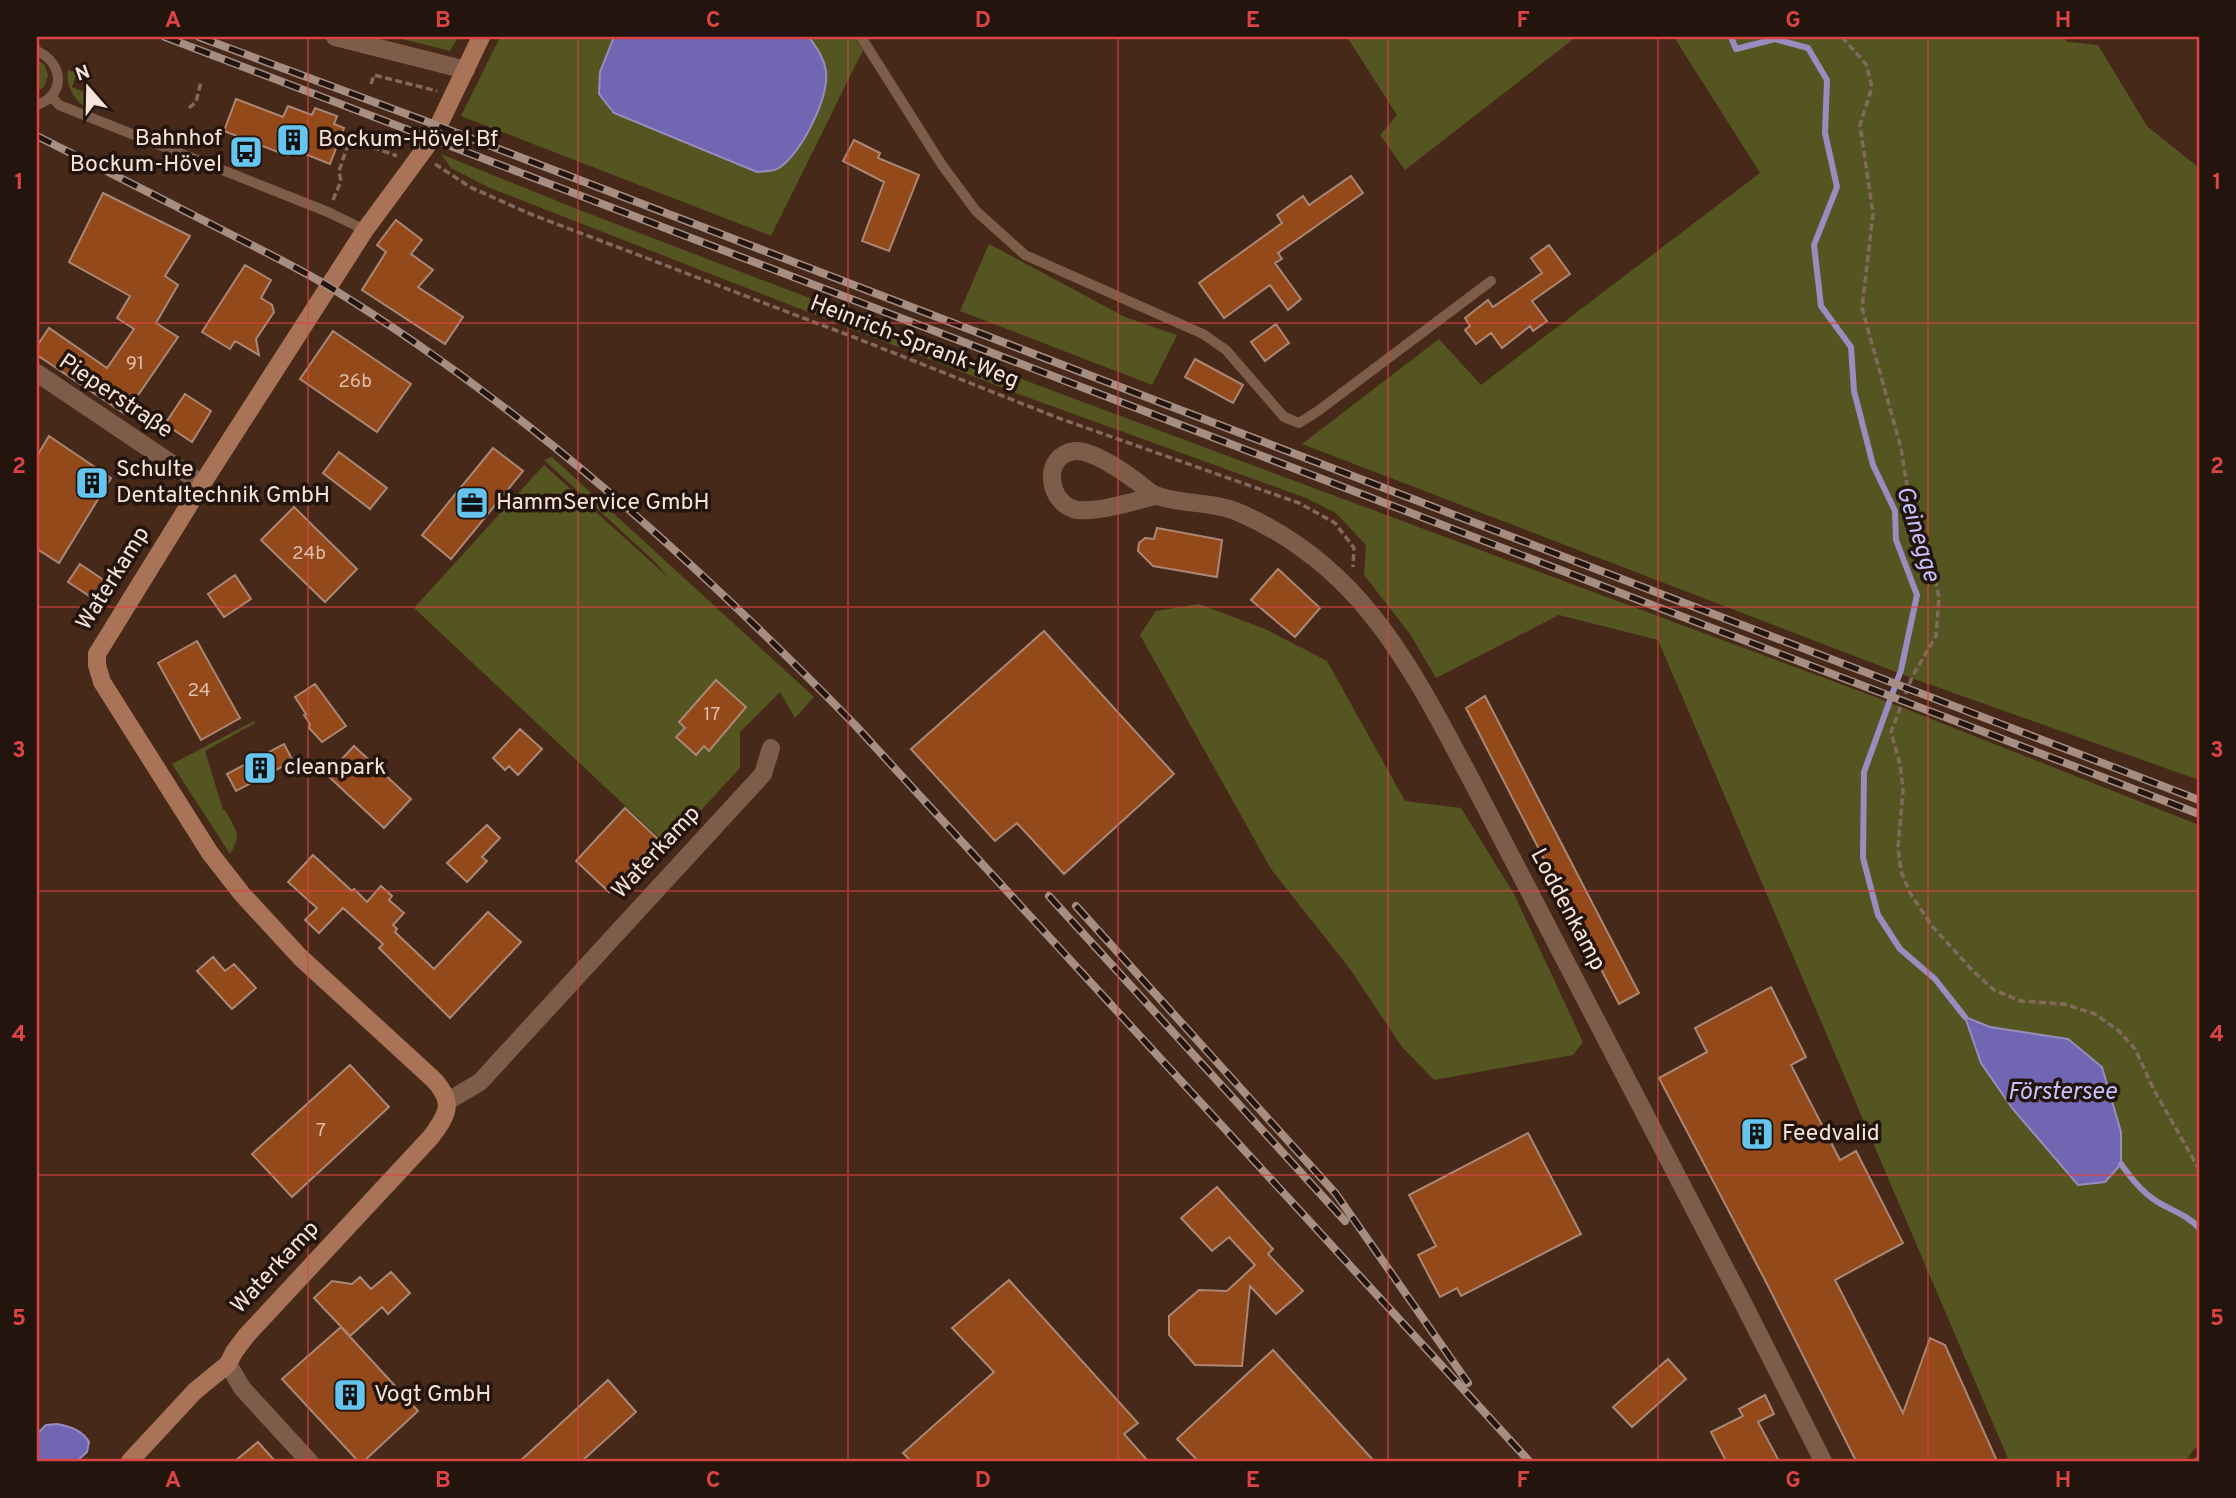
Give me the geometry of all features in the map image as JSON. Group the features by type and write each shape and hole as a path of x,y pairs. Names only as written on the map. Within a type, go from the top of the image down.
{"street":[{"path":"335,37 466,70"},
{"path":"418,160 481,37"},
{"name":"Waterkamp","path":"130,1461 195,1391 228,1364 246,1336 444,1120 448,1101 442,1089 300,957 242,894 210,853 102,682 97,666 97,654 202,484 365,230 418,160"},
{"name":"Pieperstraße","path":"37,373 202,484"},
{"name":"Loddenkamp","path":"1156,496 1107,463 1083,452 1065,454 1056,461 1051,474 1058,496 1065,505 1076,510 1156,496 1237,511 1275,529 1347,584 1376,617 1428,699 1630,1084 1823,1461"},
{"name":"Waterkamp","path":"448,1101 480,1082 689,855 763,774 771,748"},
{"path":"228,1364 242,1388 309,1461"}],"lane":[{"path":"862,37 942,165 976,211 1025,255 1203,334 1226,351 1283,417 1299,423 1318,411 1491,281"},
{"path":"37,51 48,56 57,69 58,83 52,97 37,105"},
{"path":"52,97 59,105 328,212 365,230"}],"path":[{"path":"1842,37 1866,65 1872,87 1860,125 1873,214 1862,308 1901,448 1918,541 1934,570 1939,599 1937,636 1912,677 1891,732 1900,764 1903,790 1898,848 1901,871 1910,893 1932,926 1994,990 2021,1001 2064,1004 2095,1014 2119,1031 2135,1049 2154,1090 2199,1169"},
{"path":"371,84 374,75 438,92 433,98"},
{"path":"189,108 196,102 201,82"},
{"path":"328,212 341,181 339,172 352,132"},
{"path":"350,139 418,160"},
{"name":"Heinrich-Sprank-Weg","path":"418,160 528,213 1061,419 1317,511 1335,523 1354,548 1353,567 1347,584"},
{"path":"2195,1461 2199,1457"}],"shaded area":[{"path":"394,37 458,37 450,51"},
{"path":"500,37 854,37 863,50 771,236 461,116"},
{"path":"1347,37 1576,37 1405,170 1380,135 1397,115"},
{"path":"1674,37 2063,37 2068,42 2098,45 2147,126 2199,168 2199,780 1917,680 1302,444 1439,339 1481,385 1760,173"},
{"path":"37,60 44,64 48,75 44,87 37,91"},
{"path":"68,70 77,73 72,87 91,95 86,108 71,92"},
{"path":"441,154 1013,376 1878,698 2199,825 2199,1447 2194,1449 2186,1461 2009,1461 1658,640 1559,615 1436,678 1410,634 1364,575 1366,545 1336,513 1306,498 1021,395 490,188 451,168"},
{"path":"989,244 1125,317 1177,335 1152,385 960,311"},
{"path":"552,457 814,697 795,718 780,692 740,732 740,768 668,846 414,608 544,465 670,579 653,560 544,460"},
{"path":"1199,604 1265,629 1327,661 1405,801 1461,808 1514,894 1583,1042 1573,1055 1434,1080 1402,1047 1350,969 1271,869 1140,635 1156,611"},
{"path":"254,721 255,723 205,751 223,810 237,836 230,854 172,764"}],"water":[{"path":"614,37 809,37 825,66 826,83 823,96 812,124 787,161 777,169 757,172 614,113 599,94 600,72"},
{"name":"Förstersee","path":"1965,1017 1990,1027 2068,1039 2102,1067 2121,1132 2121,1164 2105,1182 2078,1185 2012,1108 1981,1063"},
{"path":"57,1424 83,1435 89,1442 87,1452 77,1461 37,1461 38,1433 46,1425"}],"building":[{"name":"Bockum-Hövel Bf","path":"236,99 283,117 288,106 312,115 315,108 337,116 334,124 344,128 330,164 290,148 288,156 224,131"},
{"path":"854,140 880,153 878,158 919,175 889,251 862,241 884,182 843,161"},
{"path":"1351,176 1363,193 1278,253 1282,259 1275,263 1301,299 1288,310 1270,285 1224,318 1199,283 1282,223 1277,215 1303,196 1309,205"},
{"path":"103,193 190,236 165,276 178,285 156,323 178,337 125,414 37,355 37,346 49,328 107,368 134,329 117,318 130,296 69,262"},
{"path":"396,220 422,240 411,254 433,270 418,287 463,317 445,344 362,290 386,252 377,245"},
{"path":"1549,245 1570,274 1532,301 1547,321 1533,331 1530,326 1502,348 1491,333 1476,344 1465,330 1470,326 1465,318 1488,300 1493,307 1542,273 1531,258"},
{"path":"245,265 271,280 261,298 272,305 274,312 256,339 259,355 235,341 230,349 202,332"},
{"path":"1276,324 1289,343 1265,361 1251,342"},
{"path":"333,331 411,384 377,432 300,379"},
{"path":"1195,359 1243,385 1233,403 1185,377"},
{"path":"185,394 211,411 192,442 165,424"},
{"path":"49,436 111,478 59,563 37,549 37,456"},
{"name":"HammService GmbH","path":"493,448 523,471 451,559 422,535"},
{"path":"339,452 387,488 370,509 323,473"},
{"path":"294,507 357,569 325,602 261,540"},
{"path":"1157,528 1222,540 1217,577 1153,566 1138,551 1139,543 1145,538 1154,539"},
{"path":"80,564 108,583 97,601 68,582"},
{"path":"1278,569 1320,608 1295,637 1251,600"},
{"path":"235,575 251,599 224,617 208,594"},
{"path":"1044,631 1174,774 1064,874 1017,823 995,841 911,749"},
{"path":"197,641 240,718 201,740 158,663"},
{"path":"716,680 746,707 709,751 704,746 696,755 676,737 685,728 679,722"},
{"path":"315,684 346,726 322,742 309,728 310,724 304,715 306,714 295,697"},
{"path":"1485,696 1639,993 1619,1004 1466,708"},
{"path":"520,729 542,749 518,775 509,766 505,770 493,758"},
{"name":"cleanpark","path":"284,744 293,761 236,791 227,774"},
{"path":"354,746 411,799 384,828 327,775"},
{"path":"625,808 658,839 609,892 576,861"},
{"path":"487,825 500,838 482,857 487,861 467,882 447,863"},
{"path":"313,855 367,902 381,886 392,896 389,900 404,913 393,925 397,929 395,932 434,969 488,912 521,942 450,1018 379,948 383,944 343,908 319,933 305,920 317,908 288,882"},
{"path":"213,957 225,971 234,964 256,988 232,1009 197,971"},
{"name":"Feedvalid","path":"1771,987 1806,1057 1791,1065 1840,1160 1856,1151 1903,1243 1835,1280 1903,1413 1930,1338 1945,1345 1997,1461 1856,1461 1659,1078 1707,1052 1695,1028"},
{"path":"350,1065 389,1107 292,1197 252,1154"},
{"path":"1528,1133 1581,1234 1461,1296 1457,1288 1440,1297 1418,1255 1436,1246 1409,1195"},
{"path":"1217,1187 1273,1249 1268,1254 1303,1291 1276,1314 1250,1286 1242,1366 1195,1365 1169,1335 1169,1316 1199,1290 1227,1291 1255,1265 1229,1237 1212,1251 1181,1218"},
{"path":"391,1272 410,1293 388,1314 382,1307 350,1336 314,1298 332,1281 352,1284 360,1277 371,1289"},
{"path":"1009,1280 1138,1423 1124,1434 1148,1461 911,1461 903,1453 994,1372 952,1328"},
{"name":"Vogt GmbH","path":"341,1327 418,1411 364,1461 358,1461 282,1379"},
{"path":"1273,1350 1374,1461 1198,1461 1177,1439"},
{"path":"1668,1359 1686,1379 1632,1427 1613,1407"},
{"path":"608,1380 636,1412 582,1461 520,1461"},
{"path":"1765,1395 1774,1414 1758,1422 1779,1461 1726,1461 1711,1432 1743,1416 1739,1409"},
{"path":"258,1442 275,1461 235,1461"}],"waterway":[{"name":"Geinegge","path":"1731,37 1736,49 1775,39 1808,48 1827,80 1825,133 1837,187 1814,245 1821,306 1851,347 1854,391 1873,465 1895,511 1896,540 1917,595 1901,670 1864,772 1863,858 1878,915 1900,949 1935,979 1965,1017"},
{"name":"Geinegge","path":"2121,1164 2151,1197 2199,1228"}],"railway":[{"path":"165,37 2199,814"},
{"path":"199,37 428,122 2199,800"},
{"path":"37,136 328,286 471,382 539,434 670,546 733,604 855,725 1529,1461"},
{"path":"1049,896 1345,1221"},
{"path":"1076,906 1336,1194 1468,1383"}],"place":[{"name":"Bockum-Hövel Bf","path":"293,140"},
{"name":"Bahnhof Bockum-Hövel","path":"246,152"},
{"name":"Schulte Dentaltechnik GmbH","path":"92,483"},
{"name":"HammService GmbH","path":"472,503"},
{"name":"cleanpark","path":"260,768"},
{"name":"Feedvalid","path":"1757,1134"},
{"name":"Vogt GmbH","path":"350,1395"}]}
